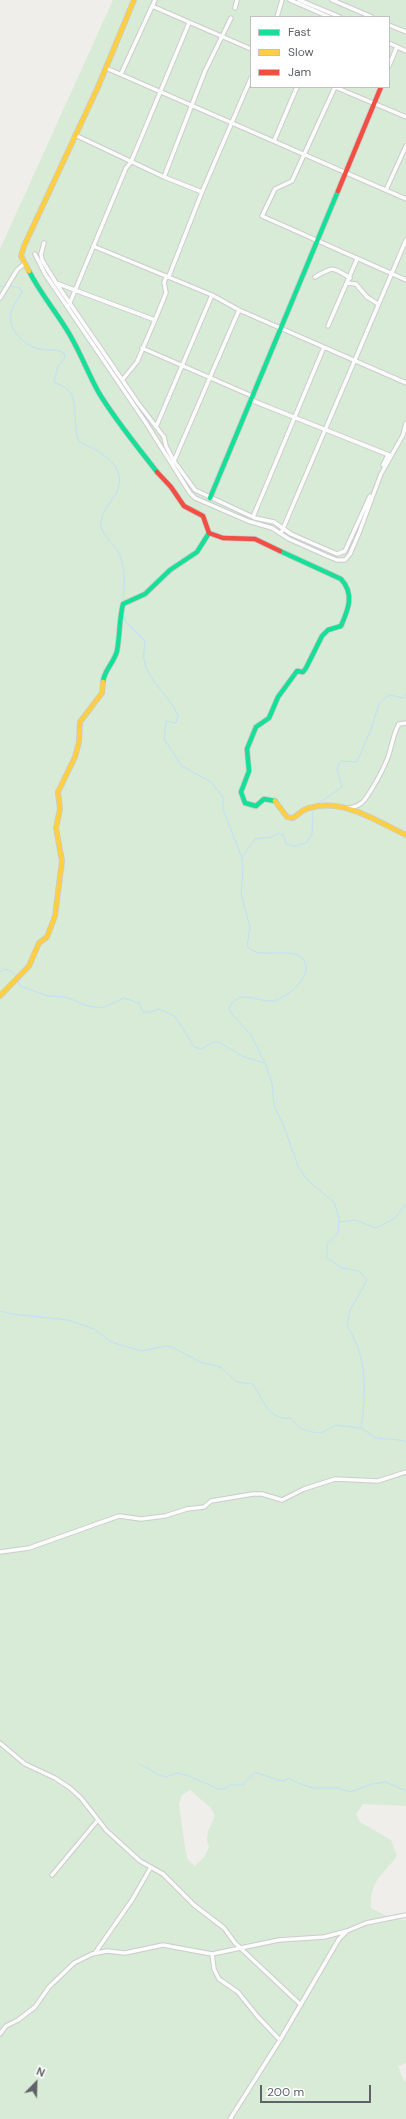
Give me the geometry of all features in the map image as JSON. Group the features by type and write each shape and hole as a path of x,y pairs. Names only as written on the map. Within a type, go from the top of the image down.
{"street":[{"path":"134,0 106,68 21,251 24,264 35,284 66,328 99,392 128,436 147,457 156,471 171,487 184,506 203,516 209,533 226,540 241,537 254,539 344,581 350,599 348,610 339,628 331,629 325,632 314,648 306,669 303,672 297,671 278,697 269,718 256,727 247,749 249,771 241,792 245,803 253,806 258,805 264,799 277,802 287,818 293,818 308,808 332,805 348,808 406,835"},
{"path":"120,74 155,0"},
{"path":"235,8 237,0"},
{"path":"278,16 282,0"},
{"path":"290,0 325,16"},
{"path":"299,0 338,16"},
{"path":"332,0 370,16"},
{"path":"152,6 250,49"},
{"path":"164,177 221,36 231,18"},
{"path":"69,306 126,168 131,162 189,23"},
{"path":"390,25 406,32"},
{"path":"390,44 406,52"},
{"path":"390,45 396,49 406,52"},
{"path":"390,64 396,49"},
{"path":"106,68 192,106 233,122 406,199"},
{"path":"123,379 137,362 142,348 156,320 166,293 164,282 168,276 250,80"},
{"path":"274,141 297,88"},
{"path":"335,88 292,181 275,189 262,216 406,280"},
{"path":"337,88 406,117"},
{"path":"210,498 381,88"},
{"path":"75,135 164,177 202,192"},
{"path":"386,190 406,146"},
{"path":"281,534 353,360 406,240"},
{"path":"44,243 41,254 42,260 69,306 171,465 195,498 248,521 272,528 281,534 327,556 338,560 344,560 350,554 371,499 392,452 403,435 406,423"},
{"path":"93,246 212,295 239,310 406,383"},
{"path":"35,254 45,274 164,437 166,446 174,461 195,490 253,517 274,522 283,530 328,551 342,553 352,536 388,455 392,452"},
{"path":"328,326 357,259"},
{"path":"1,299 17,270 24,264"},
{"path":"316,277 332,268 338,269 350,278"},
{"path":"56,283 76,289 156,320"},
{"path":"347,283 356,284 367,297 378,304"},
{"path":"156,427 212,295"},
{"path":"171,465 239,310"},
{"path":"253,517 324,347"},
{"path":"142,348 209,377 294,418 388,455"},
{"path":"134,407 138,403"},
{"path":"177,474 181,471"},
{"path":"0,996 29,966 39,943 47,937 55,916 62,861 57,833 60,809 58,792 75,757 79,742 80,722 102,693 104,674 111,667 116,657 123,604 145,594 170,570 197,552 209,533"},
{"path":"348,808 355,807 365,801 370,795 386,764 395,731 399,724 406,723"},
{"path":"0,1552 29,1548 119,1516 141,1519 165,1516 187,1509 204,1507 211,1501 253,1494 262,1494 282,1500 318,1484 334,1479 378,1481 406,1472"},
{"path":"0,1743 31,1767 55,1778 70,1788 81,1798 97,1821 134,1856 163,1874 194,1905 219,1924 301,2005"},
{"path":"52,1875 97,1821"},
{"path":"95,1953 132,1900 151,1867"},
{"path":"0,2034 6,2026 18,2020 35,2007 49,1987 74,1963 95,1953 107,1951 125,1953 164,1945 212,1954 279,1940 324,1937 366,1924 406,1915"},
{"path":"230,2119 280,2040 338,1940 346,1931"},
{"path":"212,1954 214,1969 218,1979 243,1997 258,2017 280,2040"}],"green space":[{"path":"113,0 406,0 406,1806 363,1804 356,1814 360,1822 391,1840 397,1856 381,1875 372,1891 371,1908 390,1918 406,1920 406,2063 398,2066 403,2079 406,2082 406,2119 0,2119 0,249","holes":["190,1790 211,1808 215,1816 207,1835 209,1847 204,1857 195,1866 188,1860 179,1804 182,1795"]}],"waterway":[{"path":"0,286 4,287"},
{"path":"10,286 20,288 22,291 14,305 11,317 11,323 17,335 22,340 34,347 64,353 65,358 58,366 54,382 65,387 71,394 79,442 101,453 114,465 118,472 120,480 118,489 103,514 101,524 105,536 114,545 122,562 124,581 123,601"},
{"path":"123,612 125,621 145,641 144,660 146,668 154,682 178,715 176,723 166,721 164,739 182,766 211,782 223,797 223,809 242,858 243,872 241,894 250,927 247,946 253,951 260,953 296,954 302,958 306,965 304,976 300,982 289,993 278,1000 267,1001 243,997 233,1002 229,1008 231,1013 251,1035 265,1063 272,1083 274,1106 283,1124 298,1166 308,1181 334,1202 339,1218 338,1233 327,1244 327,1258 342,1268 359,1271 367,1280 350,1310 347,1326 359,1350 364,1376 364,1401 361,1428 376,1438 406,1442"},
{"path":"316,805 342,787 337,768 341,761 357,762 371,729 379,704 390,695 403,698 406,694"},
{"path":"242,857 255,839 272,837 278,833 284,836 286,844 295,846 306,843 312,834 313,809"},
{"path":"0,972 5,969 13,972 15,976"},
{"path":"18,981 20,986 48,996 66,997 88,1006 102,1008 124,998 139,1003 143,1012 151,1012 159,1009 175,1016 194,1047 202,1049 213,1042 219,1042 242,1056 264,1063"},
{"path":"339,1222 355,1220 376,1228 395,1218 406,1204"},
{"path":"0,1311 12,1314 68,1320 94,1329 111,1342 141,1351 167,1346 174,1348 200,1362 220,1367 237,1382 253,1384 263,1402 272,1413 283,1418 290,1418 302,1429 321,1433 336,1425 360,1428"},
{"path":"140,1764 159,1775 166,1777 177,1773 189,1776 219,1789 225,1789 230,1785 242,1785 255,1772 278,1780 284,1781 289,1778 313,1788 338,1788 350,1792 372,1784 386,1782 406,1791"}],"traffic: fast":[{"path":"210,498 338,191"},
{"path":"29,271 70,335 99,393 157,472"},
{"path":"103,682 105,674 117,651 123,604 145,594 170,570 197,552 209,533"},
{"path":"275,801 264,799 256,806 245,803 241,792 249,771 247,749 256,727 269,718 278,697 297,671 303,672 306,668 322,636 328,630 341,626 349,602 348,590 341,579 280,551"}],"traffic: slow":[{"path":"29,271 21,256 24,246 98,87 134,0"},
{"path":"0,996 29,966 39,943 47,937 55,916 62,861 56,828 60,809 58,792 75,757 79,742 80,722 102,693 103,682"},
{"path":"275,801 287,817 293,818 309,808 335,806 359,812 406,835"}],"traffic: jam":[{"path":"338,191 381,88"},
{"path":"157,472 171,487 184,506 203,516 209,533 223,538 255,539 280,551"}]}
